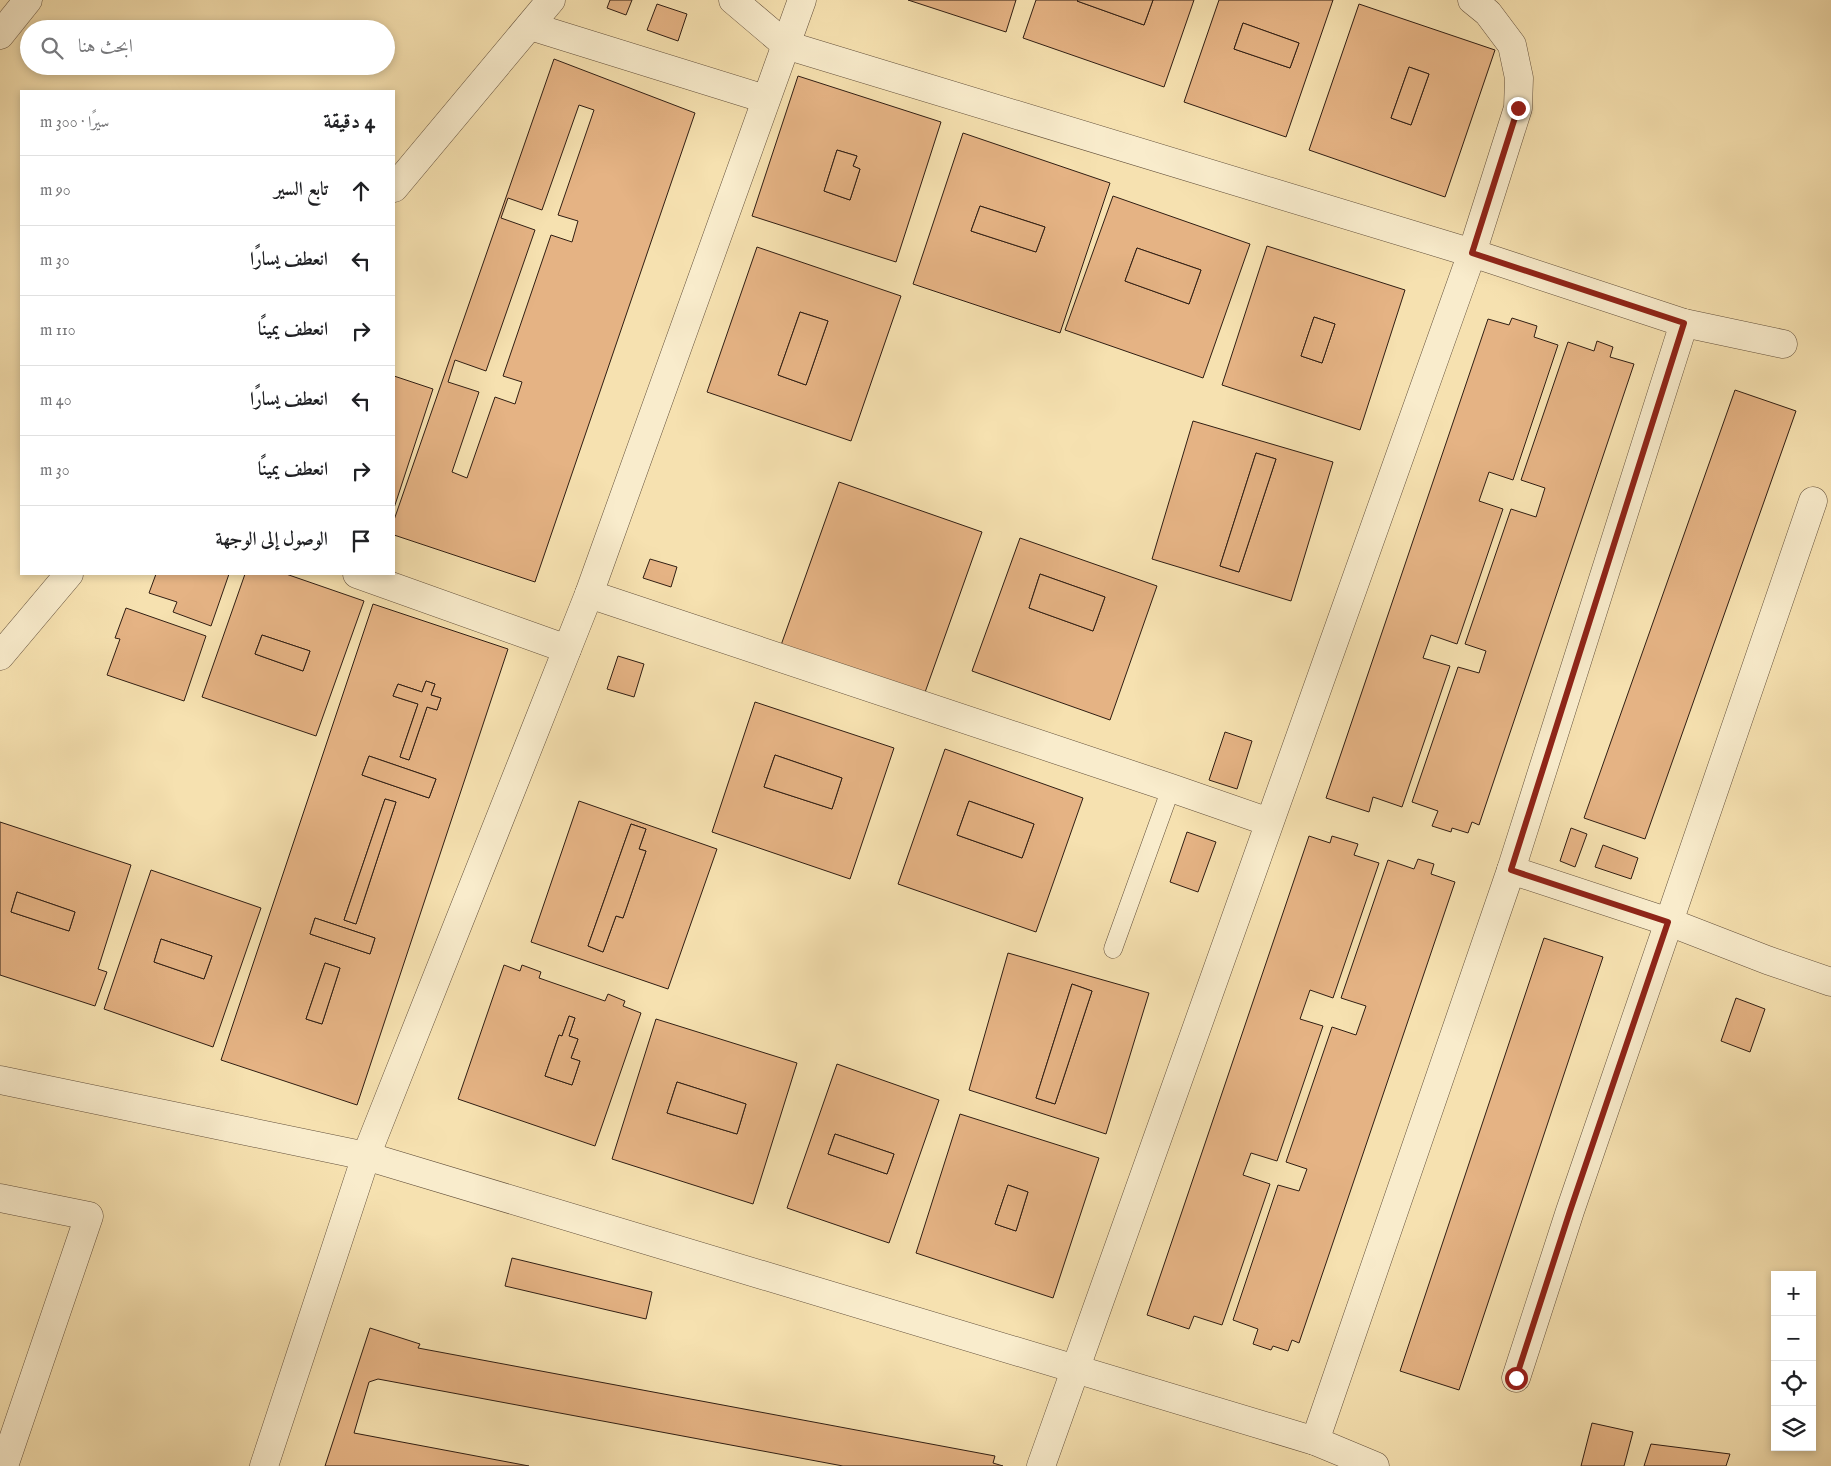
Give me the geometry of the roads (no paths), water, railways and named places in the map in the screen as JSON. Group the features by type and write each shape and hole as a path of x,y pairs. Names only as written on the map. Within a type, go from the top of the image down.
{"street":[{"path":"0,35 28,0"},
{"path":"395,187 551,0"},
{"path":"733,0 786,45 1472,253 1684,323 1783,344"},
{"path":"264,1466 366,1156 589,594 802,0"},
{"path":"1041,1466 1472,253 1518,108 1519,78 1512,45 1488,13 1472,0"},
{"path":"530,26 765,99"},
{"path":"1315,1441 1511,870 1684,323"},
{"path":"1516,1378 1570,1211 1668,922 1814,501"},
{"path":"0,656 68,575"},
{"path":"360,575 567,648"},
{"path":"589,594 1269,822"},
{"path":"1511,870 1668,922 1831,982"},
{"path":"0,1080 366,1156 1315,1441 1375,1466"},
{"path":"0,1198 89,1216 2,1466"}],"lane":[{"path":"1113,949 1171,788"}]}
